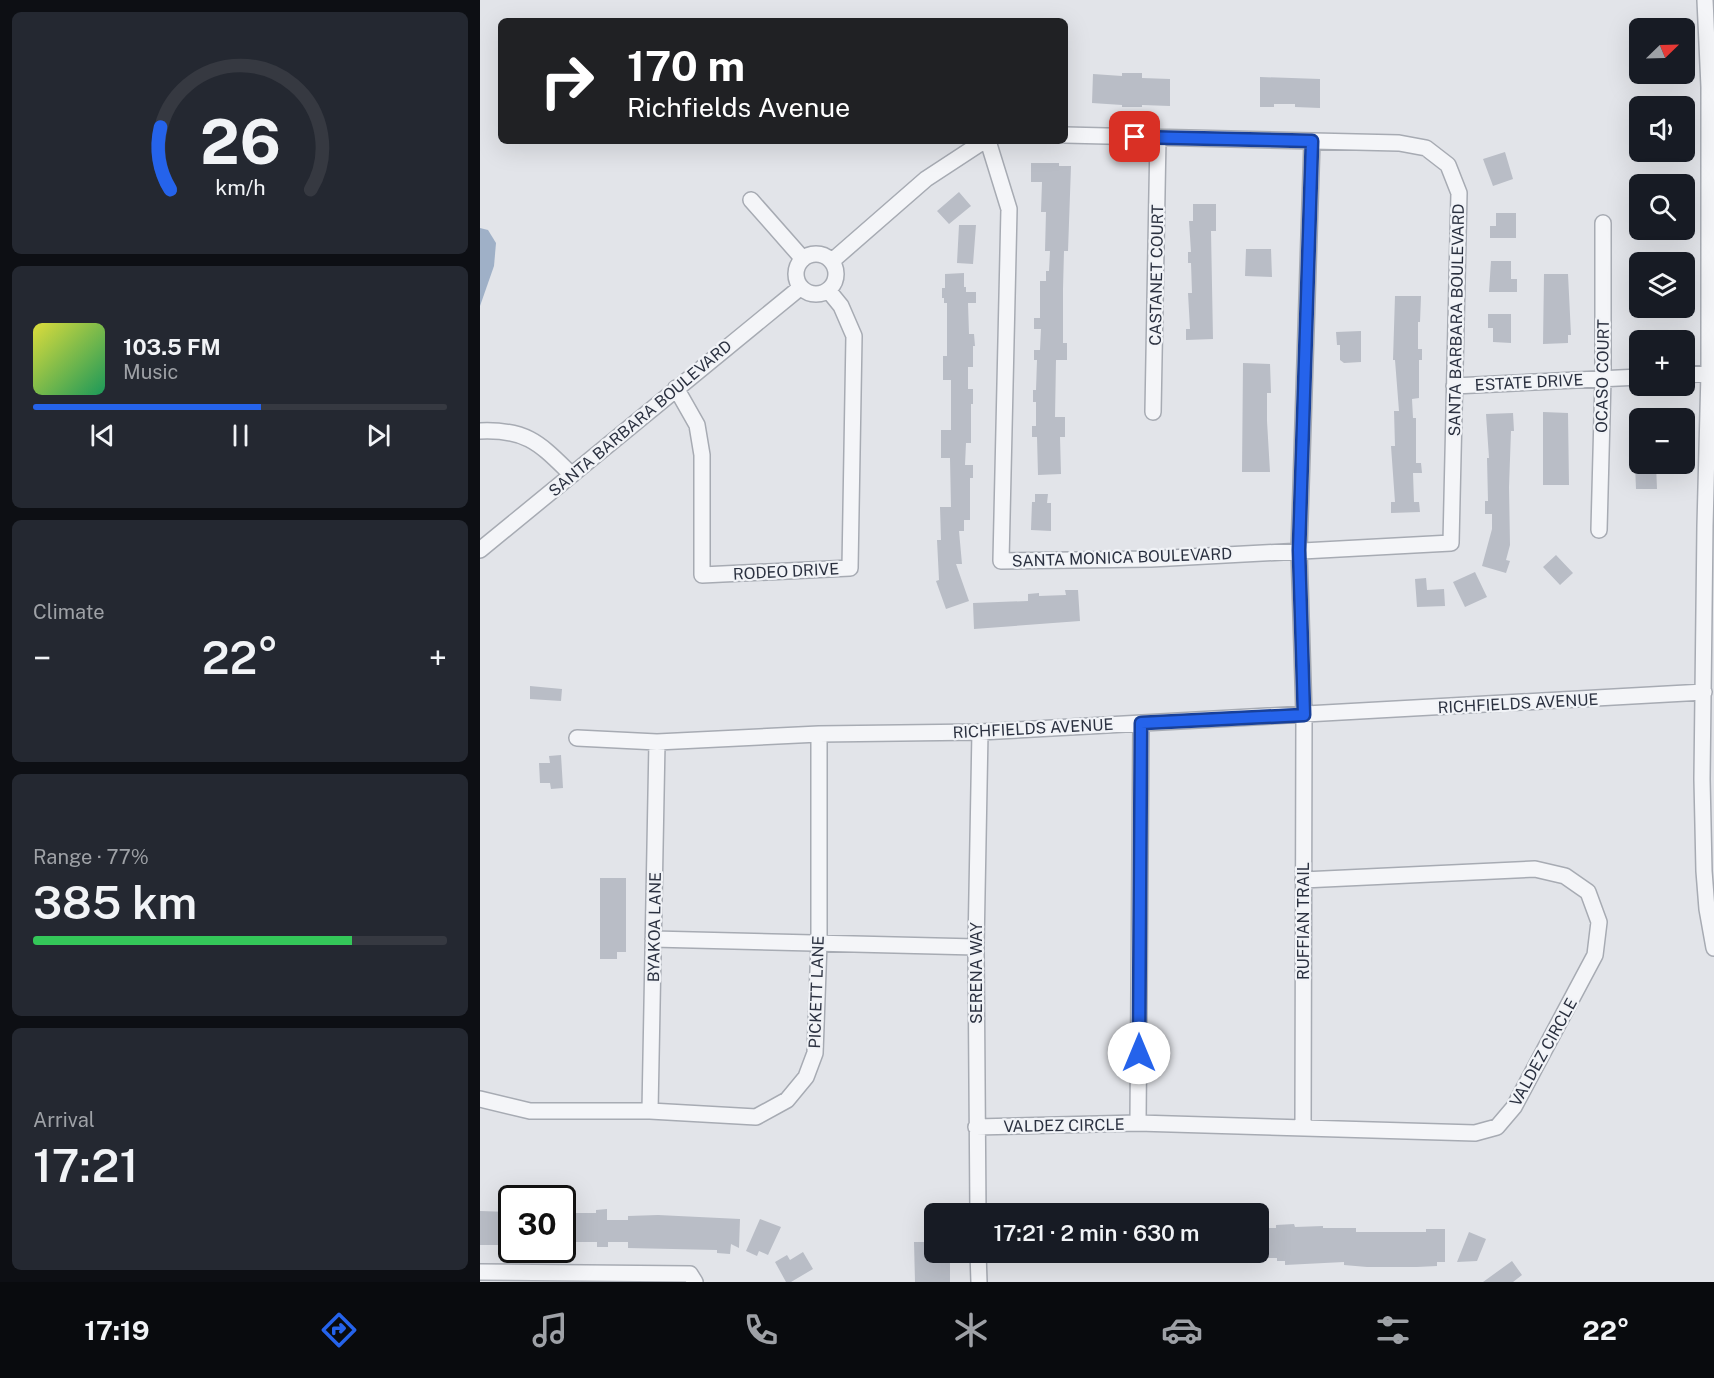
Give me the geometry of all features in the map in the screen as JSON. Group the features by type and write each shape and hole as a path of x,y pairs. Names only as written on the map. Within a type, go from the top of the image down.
{"street":[{"path":"1705,0 1709,87 1709,373 1702,778 1704,871 1707,909 1714,948"},
{"name":"SANTA BARBARA BOULEVARD","path":"1068,135 1399,143 1425,147 1448,165 1459,193 1451,543"},
{"name":"CASTANET COURT","path":"1153,412 1158,137"},
{"name":"RUFFIAN TRAIL","path":"1303,1127 1304,715 1299,550 1312,141"},
{"path":"832,261 926,178 981,144"},
{"name":"SANTA MONICA BOULEVARD","path":"987,144 1009,209 1001,561 1152,560 1451,543"},
{"path":"751,200 803,259"},
{"name":"OCASO COURT","path":"1599,530 1603,378 1603,223"},
{"path":"812,254 818,254 832,261 835,267 835,279 828,290 811,293 801,286 796,269 803,259 812,254"},
{"name":"SANTA BARBARA BOULEVARD","path":"480,550 801,286"},
{"name":"RODEO DRIVE","path":"676,388 697,425 702,455 702,575 850,568 854,336 841,306 828,290"},
{"path":"1695,374 1709,373"},
{"name":"ESTATE DRIVE","path":"1454,386 1629,377"},
{"path":"480,431 496,430 531,438 572,475"},
{"name":"RICHFIELDS AVENUE","path":"577,738 657,742 819,734 980,732 1704,692"},
{"path":"1138,1123 1141,723"},
{"name":"SERENA WAY","path":"978,1203 976,947 980,732"},
{"name":"PICKETT LANE","path":"480,1099 530,1111 650,1111 756,1118 787,1100 806,1077 815,1053 819,944 819,734"},
{"name":"BYAKOA LANE","path":"650,1111 657,742"},
{"name":"VALDEZ CIRCLE","path":"976,1127 1138,1123 1475,1133 1497,1127 1514,1107 1596,955 1599,922 1588,892 1565,876 1535,869 1304,880"},
{"path":"653,939 976,947"},
{"path":"978,1263 979,1282"},
{"path":"480,1272 531,1277 690,1274 695,1282"}],"water":[{"path":"480,228 488,230 496,243 494,266 480,306"}],"building":[{"path":"1122,73 1142,73 1142,78 1170,79 1170,106 1122,107 1122,105 1092,103 1093,74 1122,76"},
{"path":"1260,77 1320,79 1320,108 1295,107 1295,104 1260,107"},
{"path":"1505,152 1513,179 1493,186 1483,159"},
{"path":"1031,163 1059,163 1059,166 1071,166 1068,251 1064,251 1063,289 1063,343 1067,343 1067,360 1056,360 1055,417 1065,417 1065,437 1060,437 1061,474 1038,475 1037,437 1032,437 1032,426 1036,426 1036,402 1033,402 1033,390 1036,390 1037,360 1034,360 1034,350 1040,350 1041,329 1034,329 1034,318 1040,318 1040,281 1046,281 1050,251 1045,251 1046,212 1041,212 1042,182 1031,182"},
{"path":"959,192 971,206 949,224 937,211"},
{"path":"1193,204 1216,204 1216,231 1211,231 1213,339 1186,340 1186,329 1190,329 1188,293 1192,293 1191,263 1188,263 1188,252 1191,252 1189,221 1193,221"},
{"path":"1496,213 1516,213 1516,238 1490,238 1490,226 1496,226"},
{"path":"959,225 976,225 973,264 957,263"},
{"path":"1246,249 1271,249 1272,277 1245,276"},
{"path":"1491,261 1511,261 1511,279 1517,279 1517,292 1489,292"},
{"path":"964,273 966,292 976,292 976,303 968,303 969,334 974,334 975,346 973,346 973,367 968,367 968,389 973,389 973,404 971,404 971,443 966,443 965,465 973,465 973,478 970,478 970,520 964,520 964,531 959,531 962,564 956,564 969,601 946,609 936,581 939,580 937,540 941,540 940,507 951,507 950,458 941,458 941,430 951,430 951,380 943,380 943,356 947,356 947,303 944,303 944,298 942,298 942,288 945,288 945,274"},
{"path":"1544,274 1568,274 1571,335 1568,335 1568,343 1543,344"},
{"path":"1395,296 1421,296 1420,322 1418,322 1418,349 1422,349 1422,360 1419,360 1419,398 1412,399 1413,418 1416,418 1416,463 1421,463 1422,473 1413,473 1414,502 1419,502 1420,512 1391,513 1391,502 1395,502 1391,446 1395,446 1394,411 1399,411 1395,360 1393,360"},
{"path":"1488,314 1511,314 1511,343 1493,342 1493,328 1488,328"},
{"path":"1361,331 1361,362 1344,363 1340,360 1340,345 1337,345 1336,332"},
{"path":"1243,363 1270,364 1271,393 1267,393 1267,421 1270,472 1242,472"},
{"path":"1543,412 1568,413 1569,485 1543,485"},
{"path":"1513,413 1514,431 1511,431 1509,487 1510,545 1506,560 1510,561 1506,573 1482,566 1492,529 1492,514 1485,514 1485,501 1488,501 1487,458 1489,458 1486,414"},
{"path":"1635,474 1656,474 1657,489 1636,489"},
{"path":"1035,494 1048,494 1047,503 1051,503 1051,531 1031,530 1032,502 1035,502"},
{"path":"1556,555 1573,573 1560,585 1543,567"},
{"path":"1475,572 1487,597 1465,607 1453,582"},
{"path":"1426,578 1427,590 1444,589 1445,606 1417,607 1415,579"},
{"path":"1065,590 1078,590 1080,621 974,629 973,603 1028,601 1028,594 1066,595"},
{"path":"530,686 562,689 561,701 530,699"},
{"path":"561,755 563,788 551,789 550,783 540,783 539,763 550,763 549,756"},
{"path":"600,878 626,878 626,952 617,952 617,959 600,959"},
{"path":"607,1209 607,1220 628,1220 628,1216 658,1215 740,1219 739,1248 731,1244 730,1254 717,1253 717,1250 628,1248 628,1242 608,1242 608,1247 597,1247 597,1242 576,1242 576,1213 596,1213 596,1210"},
{"path":"480,1211 498,1212 498,1245 480,1245"},
{"path":"760,1219 781,1227 768,1255 759,1251 757,1256 746,1251"},
{"path":"1276,1225 1356,1228 1356,1232 1426,1232 1426,1229 1445,1229 1445,1262 1437,1262 1437,1266 1417,1267 1367,1267 1344,1265 1344,1262 1285,1265 1285,1261 1269,1258 1269,1228 1276,1228"},
{"path":"1469,1232 1486,1239 1477,1261 1457,1262"},
{"path":"914,1242 924,1242 924,1263 950,1263 950,1282 915,1282"},
{"path":"803,1252 813,1269 791,1282 786,1282 775,1262 787,1255 790,1260"},
{"path":"1512,1261 1522,1275 1513,1282 1483,1282"}],"route":[{"path":"1135,137 1312,141 1299,550 1304,715 1141,723 1139,1053"}]}
